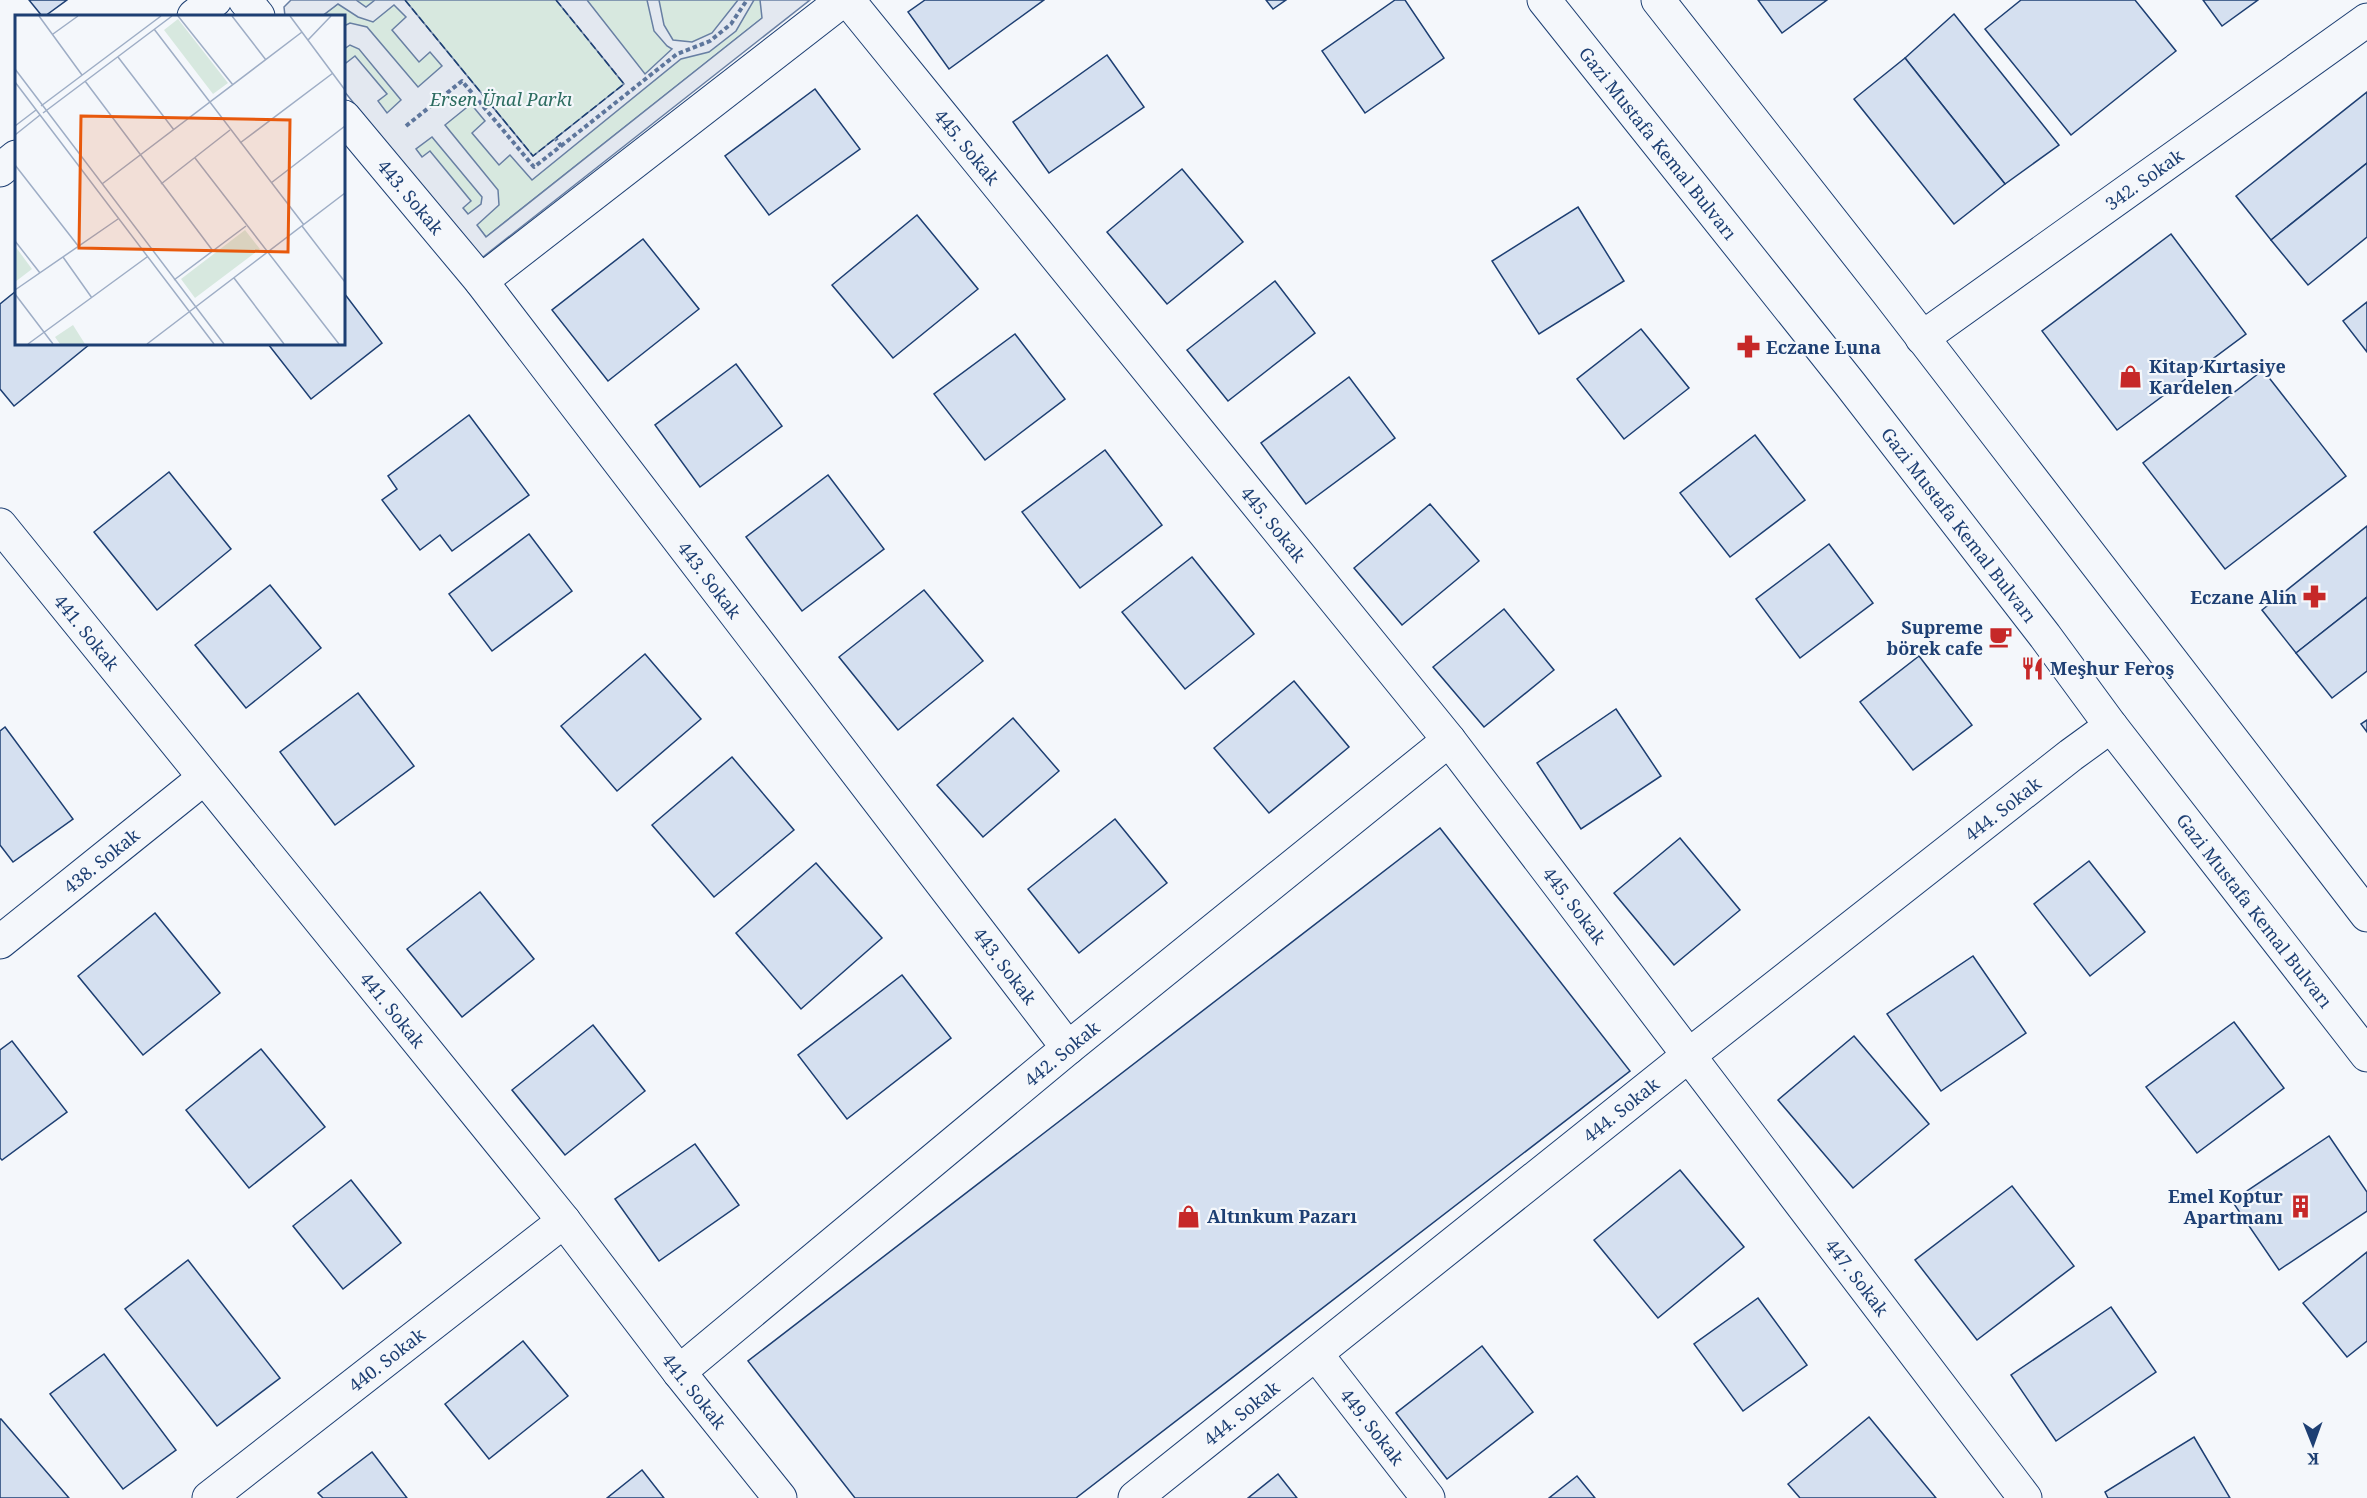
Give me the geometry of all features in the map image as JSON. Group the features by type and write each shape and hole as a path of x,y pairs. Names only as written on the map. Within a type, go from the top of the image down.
{"street":[{"path":"195,15 215,0"},
{"path":"244,0 257,15"},
{"path":"481,281 843,0"},
{"name":"445. Sokak","path":"848,0 1449,740 1688,1056"},
{"name":"Gazi Mustafa Kemal Bulvarı","path":"1544,0 1850,384 2045,636 2111,726 2367,1055"},
{"path":"1658,0 2367,915"},
{"name":"342. Sokak","path":"1922,338 2367,20"},
{"name":"443. Sokak","path":"345,118 481,281 1068,1048"},
{"path":"0,170 15,158"},
{"name":"441. Sokak","path":"0,525 564,1221 679,1372 780,1498"},
{"name":"444. Sokak","path":"1135,1498 1688,1056 2111,726"},
{"name":"442. Sokak","path":"679,1372 1068,1048 1449,740"},
{"name":"438. Sokak","path":"0,942 204,778"},
{"name":"447. Sokak","path":"1688,1056 2025,1498"},
{"name":"440. Sokak","path":"209,1498 564,1221"},
{"name":"449. Sokak","path":"1316,1354 1428,1498"}],"path":[{"path":"401,130 462,81 534,167 677,54 710,42 731,24 747,0"},
{"path":"556,139 561,146"}],"green space":[{"name":"Ersen Ünal Parkı","path":"343,0 785,0 486,237 345,61 345,15 323,15"}],"shaded area":[{"path":"291,0 356,0 366,7 375,0 405,0 533,156 624,84 556,0 587,0 645,74 672,49 654,31 647,0 659,0 664,25 673,40 692,42 712,33 738,0 754,0 736,31 709,52 681,59 532,180 510,155 499,165 472,133 485,121 471,104 445,125 498,190 499,205 477,225 486,237 762,18 760,0 810,0 483,257 475,254 345,92 345,62 355,56 387,94 378,101 387,113 401,100 359,49 350,45 345,48 345,26 350,23 367,27 418,87 442,66 430,52 419,62 392,30 406,17 394,5 373,22 358,17 338,4 323,15 285,15 284,7","holes":["432,137 482,197 481,204 468,214 463,208 471,201 430,151 422,157 416,149"]}],"building":[{"path":"29,0 67,0 46,15 41,15"},
{"path":"925,0 1044,0 949,69 908,12"},
{"path":"1266,0 1286,0 1273,9"},
{"path":"1395,0 1405,0 1444,58 1365,113 1322,51"},
{"path":"1758,0 1827,0 1782,33"},
{"path":"2021,0 2135,0 2176,51 2071,135 1985,29"},
{"path":"2203,0 2258,0 2222,26"},
{"path":"1954,14 2059,145 2005,184 1905,58"},
{"path":"1107,55 1144,107 1049,173 1013,122"},
{"path":"1905,58 2005,184 1954,224 1854,99"},
{"path":"815,89 860,149 769,215 725,156"},
{"path":"2367,92 2367,163 2271,240 2236,196"},
{"path":"2367,163 2367,237 2308,285 2271,240"},
{"path":"1182,169 1243,242 1167,304 1107,232"},
{"path":"1578,207 1624,281 1539,334 1492,261"},
{"path":"917,215 978,289 893,358 832,285"},
{"path":"2171,234 2246,334 2117,430 2042,331"},
{"path":"643,239 699,309 608,381 552,310"},
{"path":"1275,281 1315,333 1228,401 1187,350"},
{"path":"15,292 15,345 89,345 14,406 0,389 0,304"},
{"path":"345,294 382,343 311,399 269,345 345,345"},
{"path":"2367,302 2367,352 2343,321"},
{"path":"1641,329 1689,388 1624,439 1577,379"},
{"path":"1015,334 1065,399 985,460 934,394"},
{"path":"736,364 782,426 700,487 655,425"},
{"path":"2263,370 2346,476 2225,569 2143,463"},
{"path":"1349,377 1395,438 1306,504 1261,443"},
{"path":"469,415 529,495 452,551 440,535 420,550 382,500 397,489 388,476"},
{"path":"1755,435 1805,500 1730,557 1680,493"},
{"path":"1105,450 1162,525 1080,588 1022,512"},
{"path":"169,472 231,549 157,610 94,532"},
{"path":"828,475 884,549 802,611 746,537"},
{"path":"1430,504 1479,561 1402,625 1354,568"},
{"path":"2367,526 2367,597 2296,653 2262,610"},
{"path":"529,534 572,591 492,651 449,594"},
{"path":"1829,544 1873,603 1800,658 1756,599"},
{"path":"1192,557 1254,634 1185,689 1122,612"},
{"path":"270,585 321,648 246,708 195,645"},
{"path":"924,590 983,661 898,730 839,657"},
{"path":"2367,597 2367,671 2332,698 2296,653"},
{"path":"1504,609 1554,670 1484,727 1433,667"},
{"path":"645,654 701,719 617,791 561,726"},
{"path":"1919,656 1972,725 1913,770 1860,702"},
{"path":"1294,681 1349,747 1269,813 1214,748"},
{"path":"358,693 414,766 335,825 280,752"},
{"path":"1616,709 1661,776 1581,829 1537,763"},
{"path":"1013,718 1059,771 983,837 937,785"},
{"path":"2367,720 2367,732 2361,724"},
{"path":"5,727 73,819 13,862 0,845 0,731"},
{"path":"732,757 794,830 714,897 652,825"},
{"path":"1115,819 1167,883 1079,953 1028,889"},
{"name":"Altınkum Pazarı","path":"1440,828 1630,1071 1076,1498 855,1498 748,1361"},
{"path":"1680,838 1740,910 1674,965 1614,893"},
{"path":"2089,861 2145,932 2090,976 2034,904"},
{"path":"816,863 882,938 801,1009 736,933"},
{"path":"480,892 534,959 462,1017 407,949"},
{"path":"155,913 220,993 143,1055 78,976"},
{"path":"1973,956 2026,1033 1941,1091 1887,1014"},
{"path":"902,975 951,1038 847,1119 798,1055"},
{"path":"2234,1022 2284,1088 2197,1153 2146,1087"},
{"path":"593,1025 645,1091 565,1155 512,1090"},
{"path":"1854,1036 1929,1124 1853,1188 1778,1100"},
{"path":"12,1041 67,1112 2,1160 0,1158 0,1050"},
{"path":"261,1049 325,1127 249,1188 186,1110"},
{"name":"Emel Koptur Apartmanı","path":"2329,1136 2367,1192 2367,1211 2279,1270 2232,1201"},
{"path":"695,1144 739,1205 659,1261 615,1199"},
{"path":"1680,1170 1744,1247 1658,1318 1594,1240"},
{"path":"351,1180 401,1243 343,1289 293,1226"},
{"path":"2012,1186 2074,1266 1977,1340 1915,1260"},
{"path":"2367,1252 2367,1341 2347,1357 2303,1303"},
{"path":"188,1260 280,1378 217,1426 125,1309"},
{"path":"1758,1298 1807,1365 1743,1411 1694,1344"},
{"path":"2111,1307 2156,1372 2056,1441 2011,1375"},
{"path":"523,1341 568,1396 489,1459 445,1404"},
{"path":"1482,1346 1533,1412 1447,1479 1396,1413"},
{"path":"104,1354 176,1450 123,1489 50,1394"},
{"path":"1869,1417 1936,1498 1800,1498 1788,1484"},
{"path":"1,1419 69,1498 0,1498"},
{"path":"2194,1437 2230,1498 2108,1498 2105,1492"},
{"path":"372,1452 407,1498 323,1498 318,1493"},
{"path":"642,1470 664,1498 607,1498"},
{"path":"1278,1474 1297,1498 1248,1498"},
{"path":"1577,1476 1595,1498 1549,1498"}],"fence":[{"path":"405,0 533,156 624,84 556,0"}],"place":[{"name":"Eczane Luna","path":"1748,347"},
{"name":"Kitap Kırtasiye Kardelen","path":"2131,376"},
{"name":"Eczane Alin","path":"2315,597"},
{"name":"Supreme börek cafe","path":"2001,637"},
{"name":"Meşhur Feroş","path":"2032,668"},
{"name":"Emel Koptur Apartmanı","path":"2301,1206"},
{"name":"Altınkum Pazarı","path":"1189,1216"}]}
